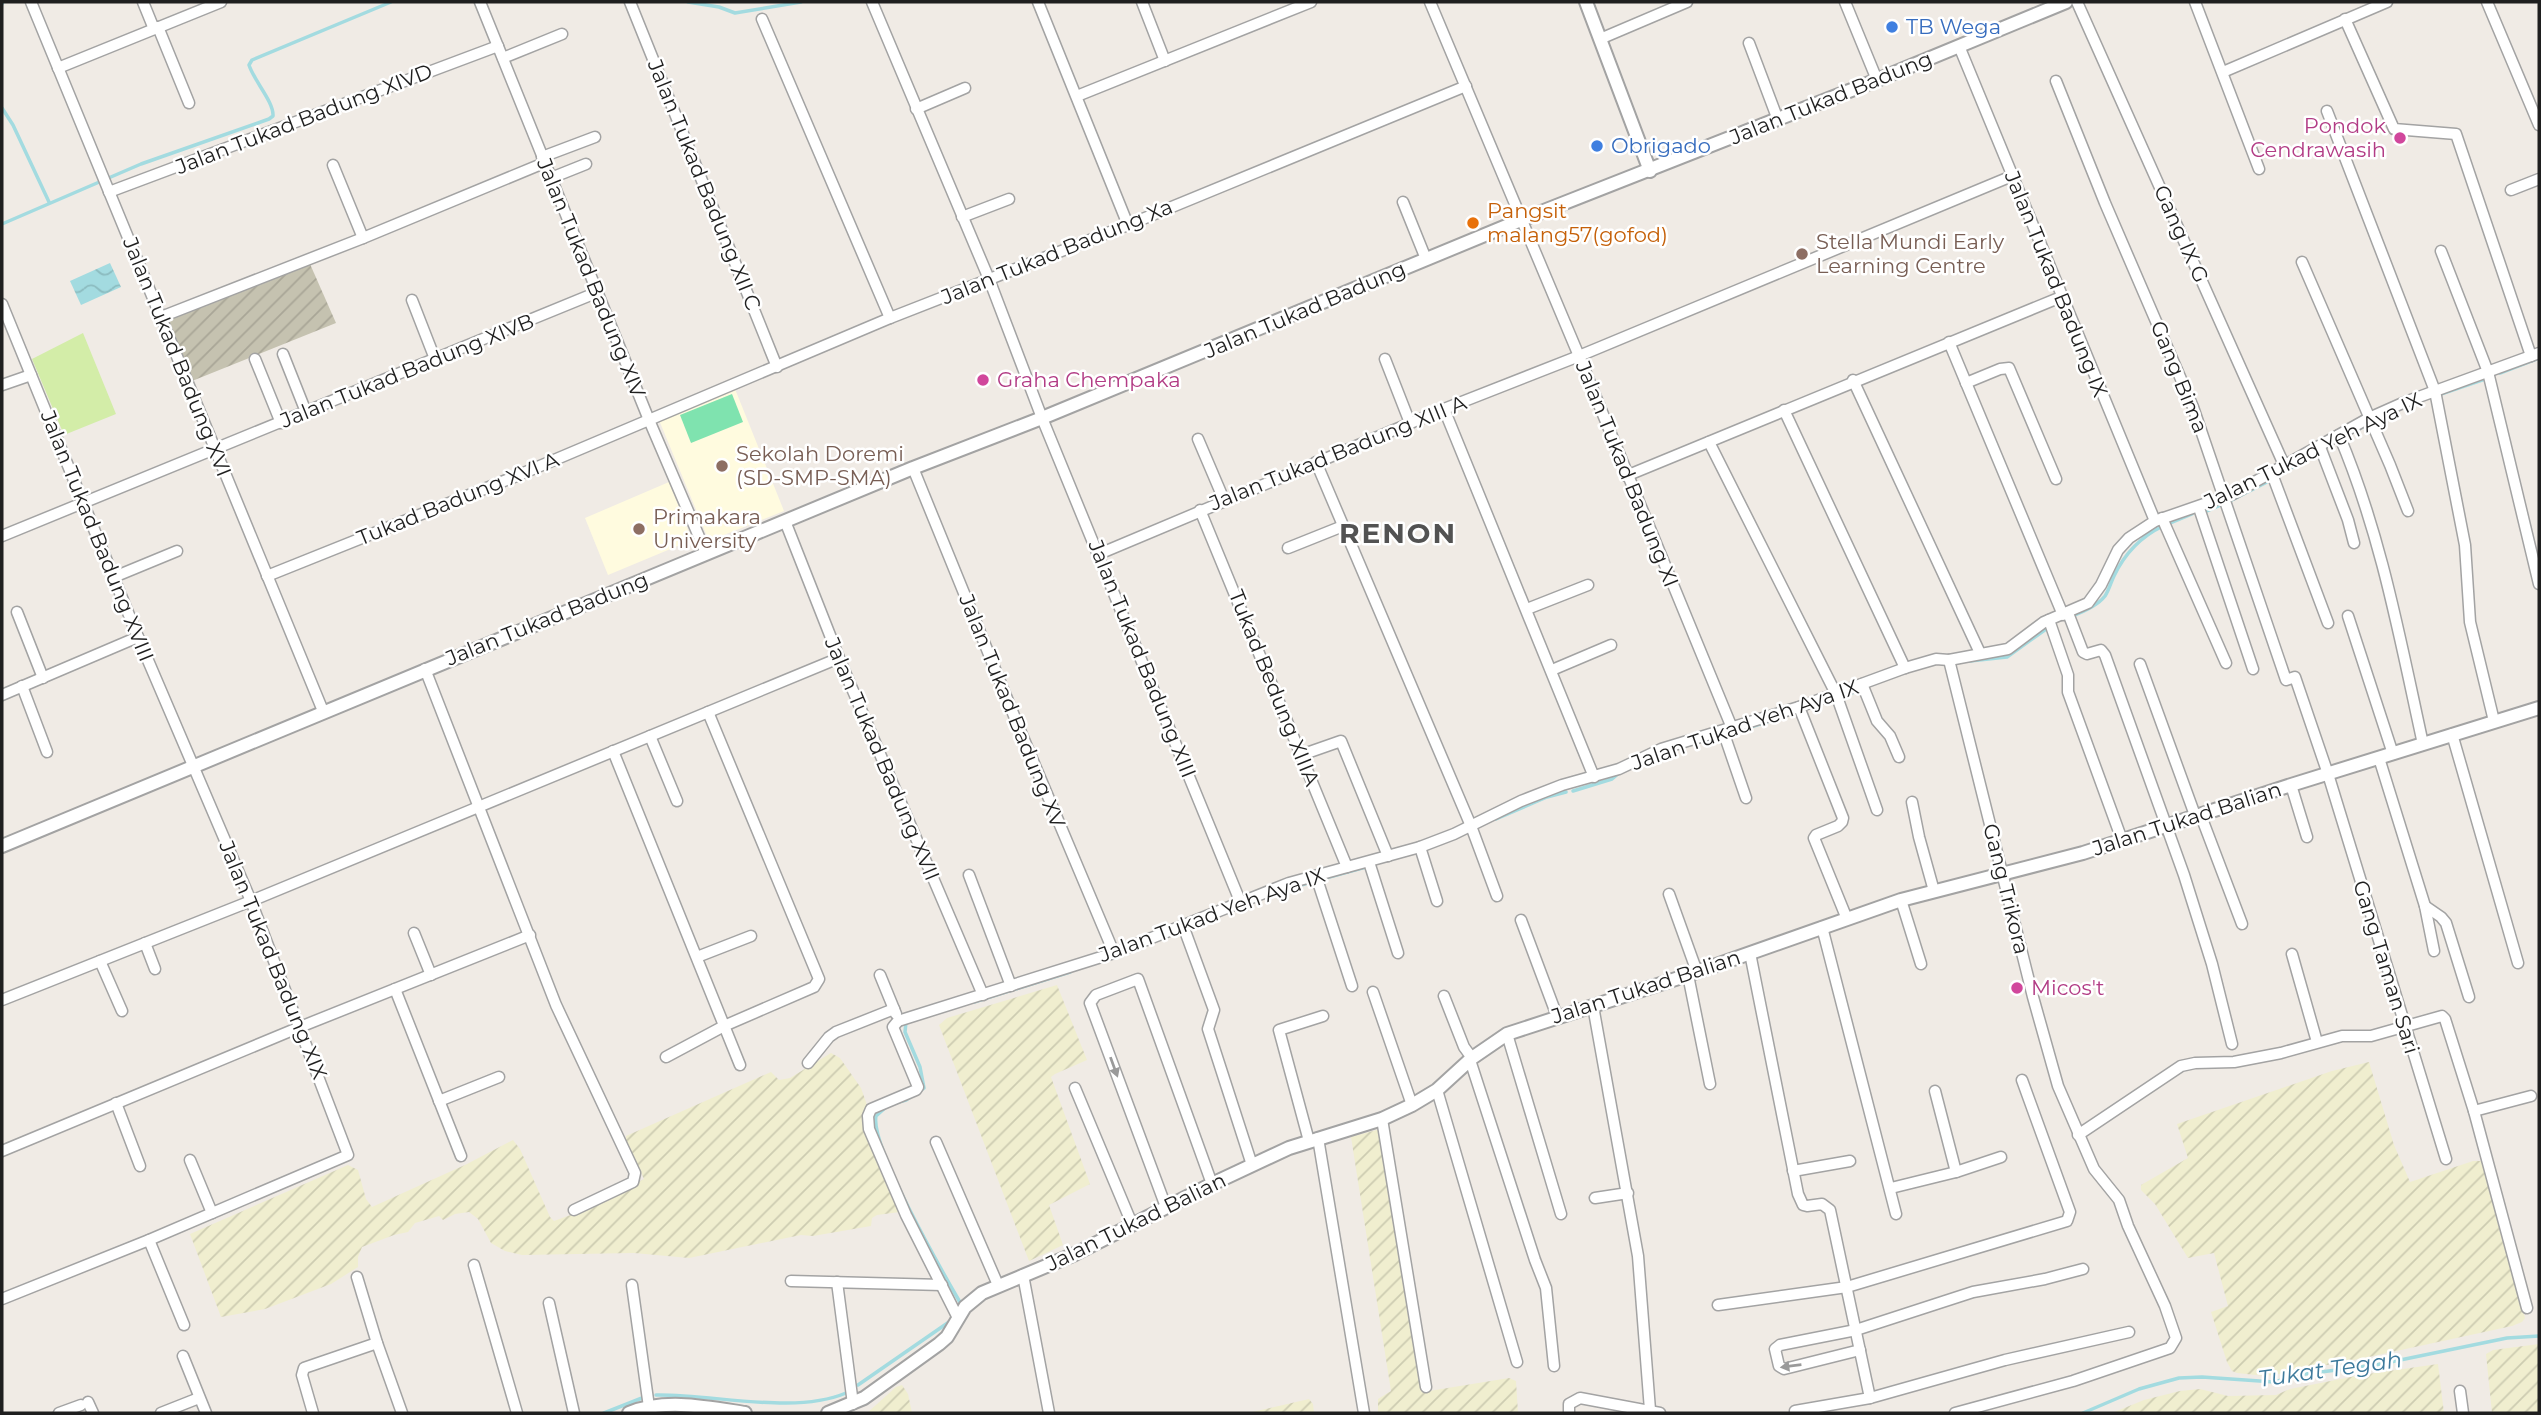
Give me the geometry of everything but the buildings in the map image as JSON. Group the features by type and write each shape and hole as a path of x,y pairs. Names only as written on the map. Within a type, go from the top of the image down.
{"street":[{"name":"Jalan Tukad Badung XVI","path":"31,2 323,712"},
{"path":"143,2 190,103"},
{"path":"58,68 156,28 196,6 221,2"},
{"name":"Jalan Tukad Badung XIV","path":"480,2 649,420 706,553"},
{"name":"Jalan Tukad Badung XII C","path":"630,2 777,368"},
{"name":"Jalan Tukad Badung XIII","path":"872,2 989,279 1042,418 1240,901"},
{"path":"1038,2 1128,225"},
{"path":"1142,2 1165,61"},
{"path":"1077,96 1165,61 1291,5 1311,2"},
{"name":"Jalan Tukad Badung XI","path":"1430,2 1579,356 1728,730 1746,798"},
{"path":"1586,2 1650,171"},
{"path":"1600,38 1687,2"},
{"path":"1845,2 1877,80"},
{"name":"Jalan Tukad Badung","path":"2,846 913,468 1042,418 1521,220 1778,120 2066,2"},
{"name":"Gang IX G","path":"2077,2 2285,467"},
{"path":"2195,2 2259,169"},
{"path":"2223,72 2388,2"},
{"path":"2487,2 2539,125"},
{"path":"762,19 890,318"},
{"path":"2344,19 2394,129 2454,132 2535,355"},
{"path":"503,58 562,33"},
{"path":"1749,44 1778,120"},
{"name":"Jalan Tukad Badung XIVD","path":"108,188 498,46"},
{"name":"Jalan Tukad Badung IX","path":"1959,46 2061,297 2226,663"},
{"name":"Gang Bima","path":"2056,81 2193,407 2226,497 2286,680"},
{"name":"Jalan Tukad Badung Xa","path":"649,420 890,318 1128,225 1466,86"},
{"path":"916,109 965,88"},
{"path":"2327,111 2435,391 2465,545 2470,622 2494,721"},
{"path":"161,317 363,239 595,137"},
{"path":"551,178 586,164"},
{"path":"333,165 363,239"},
{"name":"Jalan Tukad Badung XIII A","path":"1099,554 2012,176"},
{"path":"2511,190 2539,179"},
{"path":"962,217 1009,199"},
{"path":"1403,202 1426,259"},
{"path":"2441,251 2488,372 2539,583"},
{"path":"2302,262 2408,511"},
{"name":"Jalan Tukad Badung XIVB","path":"2,536 598,292"},
{"path":"1626,476 1853,380 2061,297"},
{"path":"412,300 435,359"},
{"name":"Jalan Tukad Badung XVIII","path":"2,304 138,637 194,766"},
{"path":"1950,342 2083,652 2087,654 2099,650 2104,653 2168,827 2212,964 2232,1044"},
{"path":"283,354 306,412"},
{"name":"Jalan Tukad Yeh Aya IX","path":"898,1021 1114,953 1240,901 1316,876 1388,856 1421,850 1562,785 1619,769 1661,749 1799,707 1936,659 1949,660 2008,649 2049,620 2093,598 2118,550 2129,538 2159,519 2226,497 2285,467 2369,418 2535,355"},
{"path":"255,359 281,423"},
{"path":"1385,359 1410,424"},
{"path":"1966,383 2009,368 2056,479"},
{"path":"2,385 31,375"},
{"path":"1853,380 1980,653"},
{"path":"1444,409 1594,777"},
{"path":"1784,410 1905,668"},
{"name":"Tukad Badung XVI A","path":"267,576 649,420"},
{"path":"2339,435 2358,480 2383,561 2423,744"},
{"path":"1198,439 1224,500"},
{"path":"1709,442 1836,694 1877,810"},
{"path":"2320,447 2354,543"},
{"path":"1316,462 1471,826 1497,896"},
{"name":"Jalan Tukad Badung XV","path":"913,468 1114,953"},
{"path":"2272,474 2328,623"},
{"path":"2199,508 2253,669"},
{"name":"Tukad Bedung XIIIA","path":"1200,510 1347,867"},
{"name":"Jalan Tukad Badung XVII","path":"785,521 839,659 983,995"},
{"path":"1288,548 1343,526"},
{"path":"114,577 177,551"},
{"path":"1527,609 1588,585"},
{"path":"17,612 43,678"},
{"path":"2348,616 2393,754"},
{"path":"2049,620 2068,675 2068,692 2122,841"},
{"path":"2,695 138,637"},
{"path":"1552,670 1611,645"},
{"path":"2,1000 251,901 839,659"},
{"name":"Gang Trikora","path":"1949,660 2058,1086 2094,1169 2119,1200 2175,1335 2175,1342 2170,1348 2073,1381 1955,1413"},
{"path":"2140,664 2242,924"},
{"path":"425,669 556,1005 635,1176 633,1182 574,1210"},
{"name":"Gang Taman Sari","path":"2286,680 2295,677 2328,774 2446,1159"},
{"path":"1862,684 1877,721 1890,736 1899,757"},
{"path":"22,687 47,752"},
{"path":"1799,707 1843,818 1838,826 1814,838 1847,919"},
{"name":"Jalan Tukad Balian","path":"828,1413 853,1404 881,1387 939,1344 947,1337 974,1298 998,1285 1075,1254 1252,1165 1314,1139 1382,1119 1412,1105 1437,1090 1471,1059 1507,1034 1692,974 1901,900 2055,862 2539,708"},
{"path":"666,1057 724,1026 814,987 819,979 708,712"},
{"path":"2452,734 2518,963"},
{"path":"650,736 677,801"},
{"path":"1301,755 1341,741 1388,856"},
{"path":"613,751 740,1065"},
{"path":"2379,758 2425,906 2434,951"},
{"name":"Jalan Tukad Badung XIX","path":"194,766 251,901 348,1155 212,1213"},
{"path":"2291,785 2306,837"},
{"path":"1912,802 1934,891"},
{"path":"1421,850 1437,901"},
{"path":"1369,862 1398,953"},
{"path":"970,875 1011,986"},
{"path":"1316,876 1352,986"},
{"path":"1669,894 1692,974 1710,1084"},
{"path":"1901,900 1921,964"},
{"path":"2425,906 2446,923 2469,997"},
{"path":"1521,920 1557,1016"},
{"path":"1822,927 1896,1214"},
{"path":"1185,931 1214,1010 1208,1029 1252,1165"},
{"path":"414,933 431,975"},
{"path":"2,1151 530,935"},
{"path":"697,957 751,936"},
{"path":"145,943 155,969"},
{"path":"1750,953 1801,1203 1807,1206 1822,1204 1830,1210 1870,1398"},
{"path":"2292,954 2317,1042"},
{"path":"100,961 122,1011"},
{"path":"880,975 898,1021 893,1027 917,1082 916,1090 877,1105 871,1110 868,1124 906,1215 958,1318"},
{"path":"1166,1207 1090,1003 1096,995 1138,979 1212,1184"},
{"path":"395,989 461,1156"},
{"path":"1373,992 1412,1105"},
{"path":"1444,996 1471,1059 1535,1260 1544,1280 1554,1366"},
{"path":"1569,1413 1569,1404 1580,1398 1655,1412 1638,1256 1594,1006"},
{"path":"808,1063 836,1032 894,1009"},
{"path":"2078,1135 2181,1066 2234,1062 2281,1053 2342,1036 2371,1037 2439,1016 2445,1019 2474,1111 2527,1308"},
{"path":"1323,1017 1279,1030 1314,1139 1364,1413"},
{"path":"1507,1034 1561,1214"},
{"path":"439,1101 499,1077"},
{"path":"1718,1305 1847,1287 2070,1219 2070,1212 2022,1080"},
{"path":"1075,1088 1132,1224"},
{"path":"1437,1090 1517,1362"},
{"path":"1935,1091 1956,1172"},
{"path":"2474,1111 2531,1096"},
{"path":"116,1103 140,1166"},
{"path":"1382,1119 1426,1387"},
{"path":"936,1142 998,1285"},
{"path":"1891,1188 1956,1172 2001,1157"},
{"path":"2,1299 212,1213 190,1160"},
{"path":"1793,1171 1850,1161"},
{"path":"1595,1198 1628,1193"},
{"path":"149,1240 184,1325"},
{"path":"474,1265 517,1413"},
{"path":"1860,1350 1784,1369 1779,1366 1775,1349 1780,1345 1856,1331 1973,1292 2083,1269"},
{"path":"1023,1275 1049,1413"},
{"path":"357,1277 402,1413"},
{"path":"791,1281 942,1285"},
{"path":"837,1282 853,1404"},
{"path":"632,1285 637,1411 695,1406 745,1413"},
{"path":"549,1303 575,1413"},
{"path":"1795,1411 1870,1398 2005,1360 2129,1332"},
{"path":"313,1413 302,1375 304,1368 377,1343"},
{"path":"183,1356 206,1413"},
{"path":"2460,1391 2463,1413"},
{"path":"161,1413 199,1398"},
{"path":"59,1413 85,1404 93,1413"}],"shaded area":[{"path":"310,264 336,323 192,381 167,320"},
{"name":"Sekolah Doremi (SD-SMP-SMA)","path":"735,389 784,511 709,541 659,420"},
{"name":"Primakara University","path":"669,482 692,540 608,575 585,518"},
{"path":"1057,985 1087,1060 1051,1077 1090,1184 1049,1205 1063,1245 1029,1261 939,1025 947,1018"},
{"path":"831,1053 840,1058 861,1088 867,1105 864,1123 866,1135 900,1212 877,1215 872,1218 871,1226 813,1236 801,1235 689,1258 634,1253 522,1255 505,1251 491,1243 478,1219 469,1212 455,1214 443,1220 439,1216 415,1223 408,1232 362,1247 358,1267 331,1284 265,1309 221,1317 190,1234 348,1165 358,1170 366,1199 372,1207 513,1140 520,1149 554,1221 644,1179 626,1136 771,1072 779,1080 790,1078"},
{"path":"2369,1062 2394,1145 2410,1182 2473,1161 2482,1161 2525,1318 2512,1326 2279,1374 2265,1376 2232,1371 2211,1312 2228,1306 2214,1253 2188,1258 2155,1204 2141,1190 2141,1185 2188,1158 2177,1124 2332,1071"},
{"path":"1380,1129 1423,1392 1509,1378 1516,1381 1518,1413 1378,1413 1378,1399 1391,1391 1351,1137"},
{"path":"2539,1344 2539,1413 2492,1413 2486,1354 2493,1350"},
{"path":"2438,1364 2444,1413 2112,1413 2144,1400 2180,1391 2200,1389 2228,1396 2276,1395 2290,1389 2361,1375"},
{"path":"902,1385 908,1394 912,1413 867,1413 896,1387"},
{"path":"1309,1399 1314,1413 1248,1413"}],"green space":[{"path":"83,333 116,414 64,435 32,359"},
{"path":"732,394 743,422 691,443 680,415"}],"water":[{"path":"110,263 121,287 81,305 70,281"}],"waterway":[{"path":"2,224 141,164 269,119 273,116 272,110 249,65 252,60 391,2"},
{"path":"688,2 719,7 735,13 801,2"},
{"path":"2,108 13,125 49,202"},
{"path":"2500,373 2539,358"},
{"path":"2441,394 2485,379"},
{"path":"2377,420 2394,412"},
{"path":"2355,431 2365,426"},
{"path":"2279,475 2317,453"},
{"path":"2230,501 2267,482"},
{"path":"2207,511 2223,504"},
{"path":"2168,524 2192,514"},
{"path":"2072,616 2102,599 2128,553 2147,535 2163,526"},
{"path":"1970,661 2007,657 2049,627"},
{"path":"1838,698 1860,690"},
{"path":"1728,734 1773,720"},
{"path":"1704,741 1722,736"},
{"path":"1573,791 1612,779 1619,773"},
{"path":"1496,819 1547,797 1566,792"},
{"path":"1322,879 1366,867"},
{"path":"1273,894 1311,882"},
{"path":"974,1002 1070,972"},
{"path":"895,1103 906,1100 924,1088 920,1067 905,1032 906,1022"},
{"path":"885,1108 876,1116 877,1131 884,1154 909,1210 961,1304 959,1307"},
{"path":"858,1385 949,1322"},
{"name":"Tukat Tegah","path":"2083,1413 2139,1389 2179,1378 2274,1382 2305,1374 2376,1365 2507,1338 2539,1336"},
{"path":"656,1395 778,1403 825,1399 846,1393"},
{"path":"604,1413 642,1398"}],"place":[{"name":"TB Wega","path":"1892,27"},
{"name":"Pondok Cendrawasih","path":"2400,138"},
{"name":"Obrigado","path":"1597,146"},
{"name":"Pangsit malang57(gofod)","path":"1473,223"},
{"name":"Stella Mundi Early Learning Centre","path":"1802,254"},
{"name":"Graha Chempaka","path":"983,380"},
{"name":"Sekolah Doremi (SD-SMP-SMA)","path":"722,466"},
{"name":"Primakara University","path":"639,529"},
{"name":"Micos't","path":"2017,988"}],"district":[{"name":"RENON","path":"1398,533"}]}
